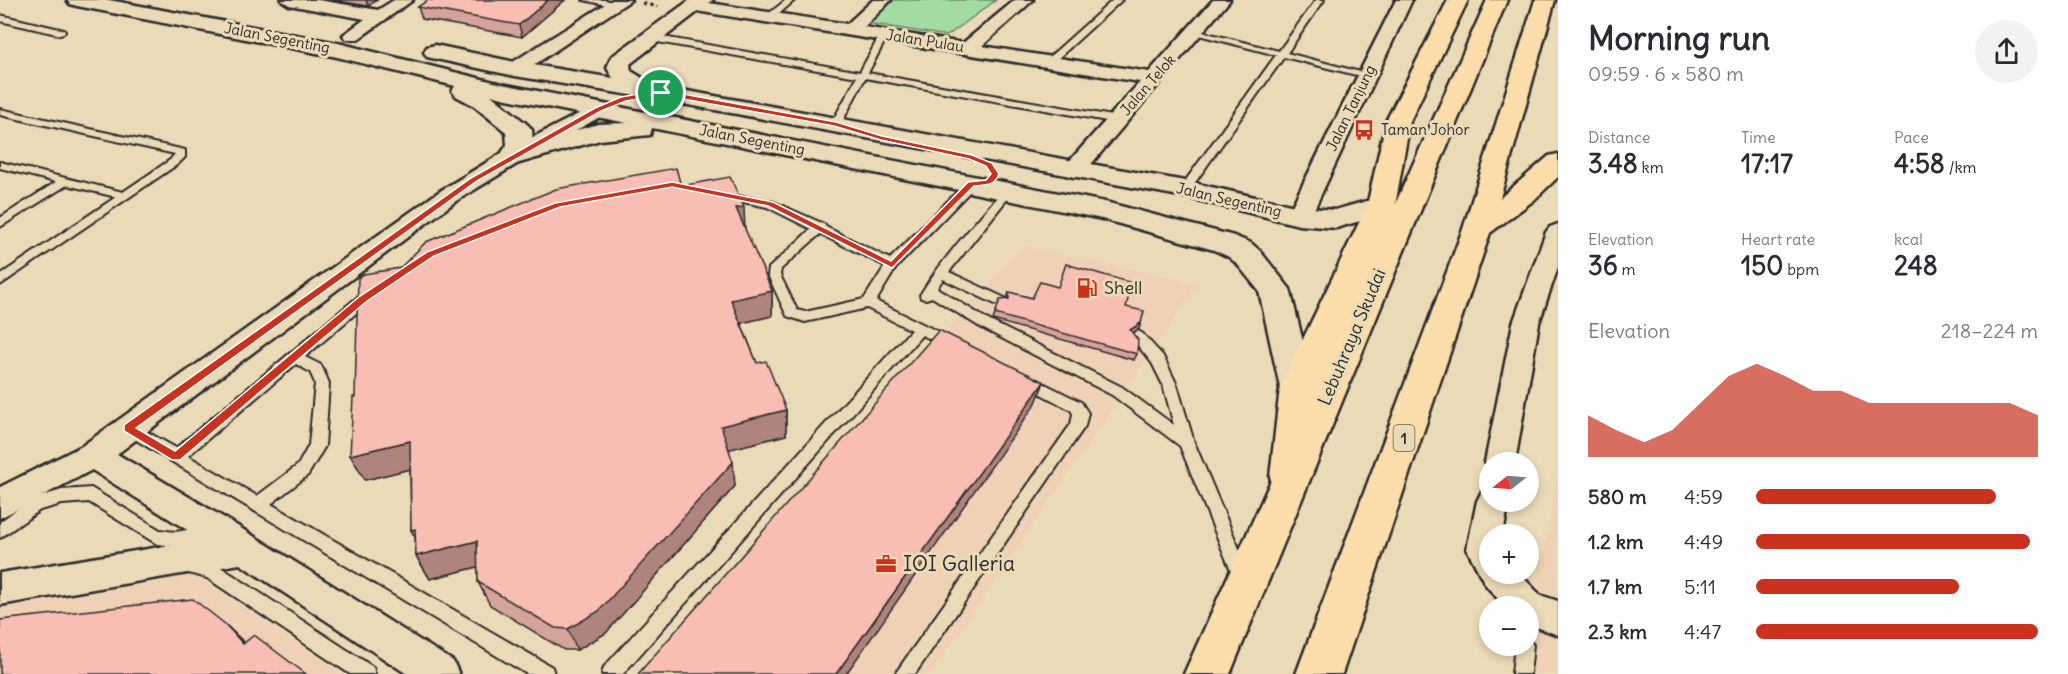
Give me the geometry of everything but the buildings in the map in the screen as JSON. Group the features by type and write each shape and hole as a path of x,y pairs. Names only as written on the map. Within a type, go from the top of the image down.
{"main road":[{"path":"1288,484 1297,387 1381,206 1398,121 1458,0"},
{"name":"Lebuhraya Skudai","path":"1207,674 1497,0"},
{"name":"1","path":"1326,665 1477,229 1545,0"},
{"path":"1477,229 1524,194 1558,162"}],"street":[{"name":"Jalan Segenting","path":"76,0 338,50 502,91 1008,191 1105,212 1224,243 1240,250 1274,289 1297,387"},
{"name":"Jalan Segenting","path":"156,0 352,35 515,69 654,91 1185,189 1299,216 1336,219 1381,206"},
{"path":"289,0 380,16"},
{"path":"405,0 352,35 362,49 405,71 462,90 482,100 503,116 519,130 520,145 512,157"},
{"path":"852,29 883,0"},
{"path":"968,48 1025,0"},
{"name":"Jalan Telok","path":"1074,170 1222,0"},
{"name":"Jalan Tanjung","path":"1299,216 1365,76 1404,0"},
{"path":"515,69 619,2"},
{"path":"654,91 620,75 618,69 620,62 699,3"},
{"name":"Jalan Pulau","path":"699,3 770,17 1154,78"},
{"path":"578,79 602,90 603,98 598,110"},
{"path":"0,504 19,491 93,455 448,196 512,157 598,110 624,99 654,91"},
{"path":"836,124 881,138 978,159 989,165 995,174 988,182 974,184"},
{"path":"512,157 598,132 621,129 703,131"},
{"path":"1008,191 1055,177 1185,189"},
{"path":"1502,452 1526,323 1558,232"},
{"path":"93,455 232,540 440,674"},
{"path":"0,589 232,540"},
{"path":"1508,584 1520,596"}],"lane":[{"path":"587,0 619,2"},
{"path":"770,17 791,0"},
{"path":"1050,61 1118,0"},
{"path":"1185,189 1320,0"},
{"path":"0,18 61,32"},
{"path":"1194,32 1365,76"},
{"path":"836,124 884,35"},
{"path":"652,38 1118,120"},
{"path":"0,112 181,152 180,157 174,162 0,281"},
{"path":"0,165 123,195"},
{"path":"0,223 65,181"},
{"path":"868,303 892,265 974,184"},
{"path":"1008,191 927,292 1117,391 1186,442"},
{"path":"716,193 770,204 892,265"},
{"path":"820,227 774,268 774,275 792,313 805,317 868,303 963,349"},
{"path":"941,273 1000,301"},
{"path":"176,456 381,286"},
{"path":"611,674 920,328"},
{"path":"1137,336 1158,360 1170,385 1186,442 1245,585"},
{"path":"258,505 303,470 317,446 322,383 316,369 294,357"},
{"path":"904,674 1078,426 1081,413 1070,400 1017,375"},
{"path":"128,428 545,674"},
{"path":"0,531 35,505 62,497 91,495 157,537 232,540"},
{"path":"0,598 198,566 213,572 366,674"},
{"path":"1521,674 1523,656"}],"shaded area":[{"path":"1024,246 1198,284 931,674 650,674 943,333"},
{"path":"1558,474 1558,674 1522,674 1526,656 1539,656 1539,596 1537,596"},
{"path":"193,574 343,674 0,674 0,607"}],"green space":[{"path":"894,0 996,0 947,36 867,23"}],"place":[{"name":"Taman Johor","path":"1364,130"},
{"name":"Shell","path":"1087,288"},
{"name":"IOI Galleria","path":"886,564"}],"route":[{"path":"661,93 836,124 881,138 972,157 989,165 995,174 988,182 971,184 892,265 770,204 672,184 558,205 430,254 416,262 363,299 176,456 128,428 315,295 448,196 512,157 598,110 638,95 661,93"}]}
